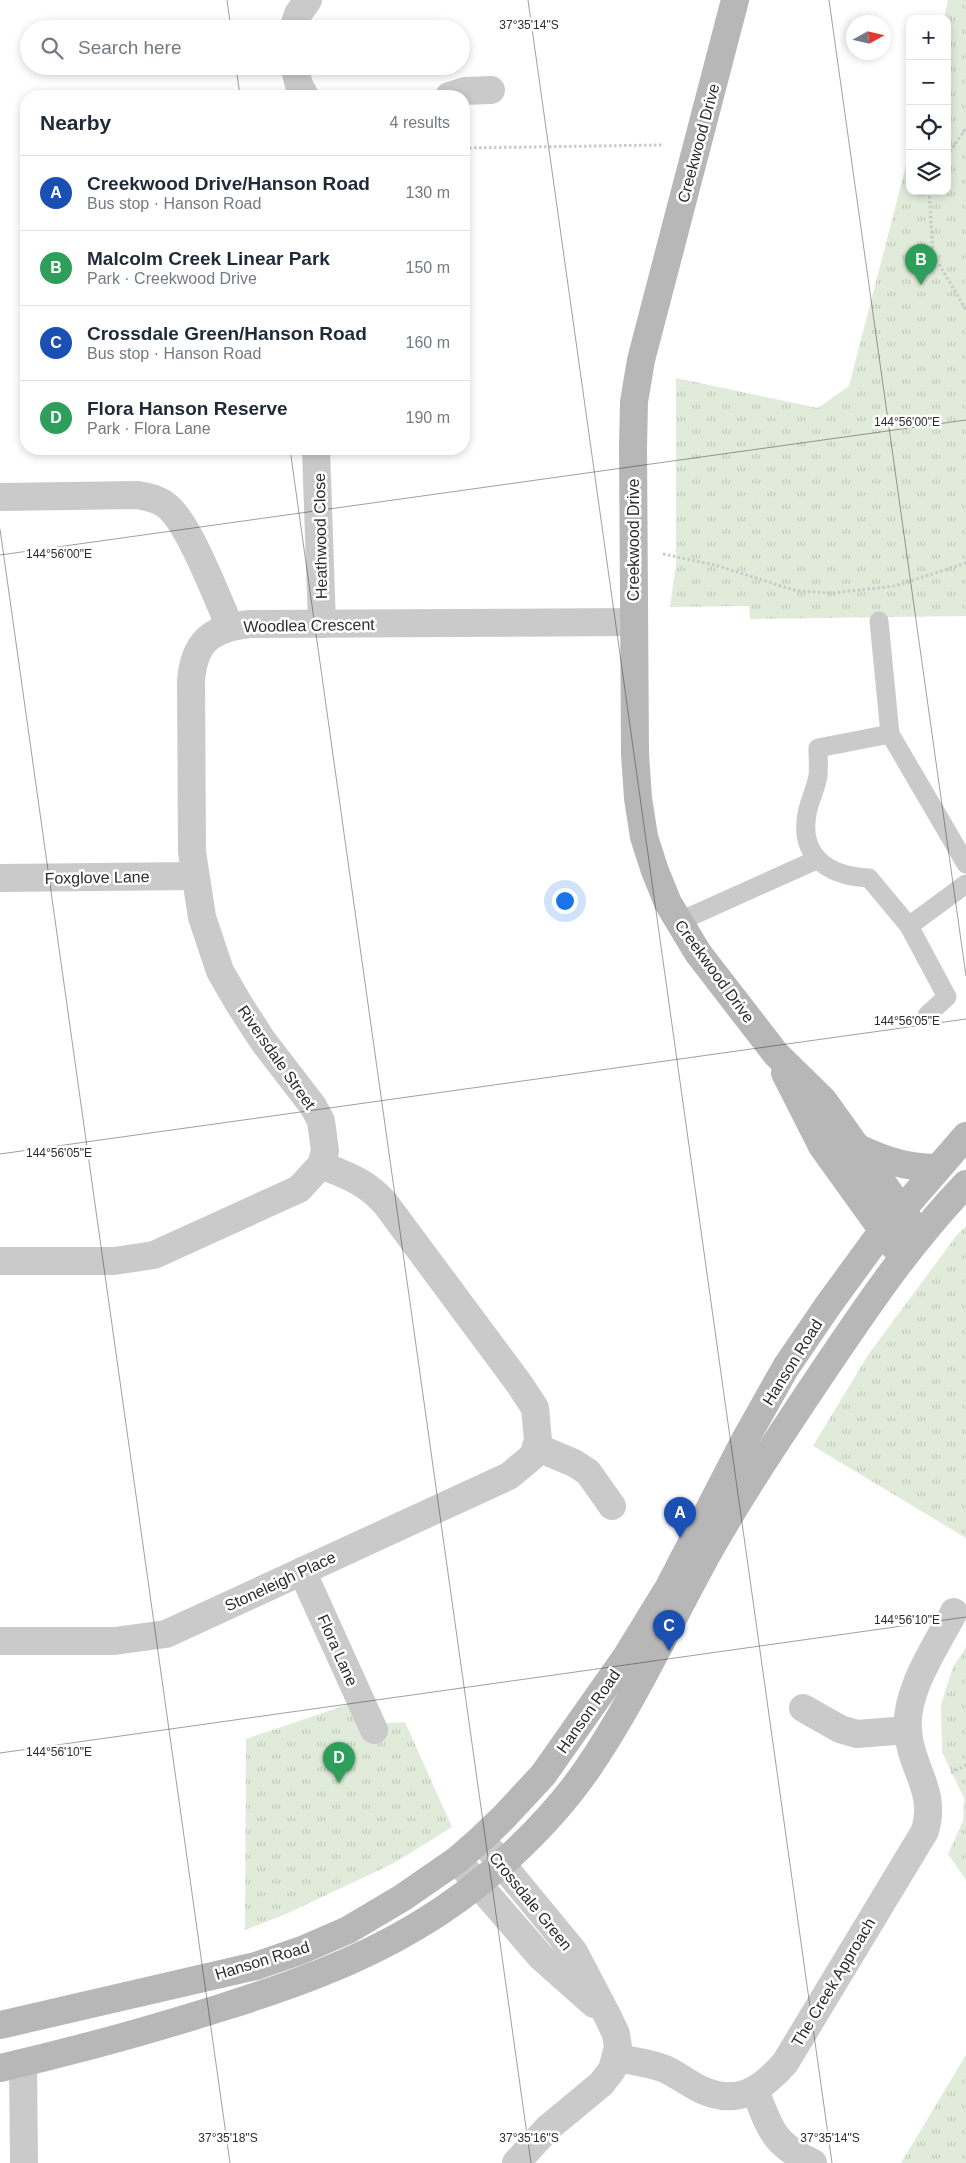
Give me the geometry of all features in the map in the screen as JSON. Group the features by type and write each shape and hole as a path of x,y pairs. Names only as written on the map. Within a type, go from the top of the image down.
{"street":[{"path":"296,20 308,0"},
{"name":"Creekwood Drive","path":"736,0 641,360 634,402 635,754 638,798 644,837 655,871 678,922 698,954 776,1054 823,1100 920,1237"},
{"path":"296,75 301,90"},
{"path":"470,91 491,90"},
{"name":"Heathwood Close","path":"316,455 322,624"},
{"name":"Woodlea Crescent","path":"0,496 138,495 155,499 167,506 179,519 190,538 230,626 634,622"},
{"name":"Riversdale Street","path":"230,626 217,631 206,640 197,652 192,666 192,852 195,876 202,917 220,971 239,1004 313,1106 321,1121 325,1151 321,1165"},
{"name":"Foxglove Lane","path":"0,878 195,876"},
{"name":"Creekwood Drive","path":"776,1054 822,1146 903,1258"},
{"name":"Hanson Road","path":"10,2023 256,1966 302,1950 348,1930 402,1898 457,1860 481,1839 543,1775 626,1657 668,1587 746,1438 786,1367 829,1304 901,1210 966,1136"},
{"name":"Creekwood Drive","path":"858,1148 885,1161 910,1167 936,1168"},
{"path":"0,1261 114,1261 154,1255 299,1189 321,1165 361,1182 372,1189 385,1203 526,1392 535,1408 538,1428 536,1447 574,1463 588,1472 612,1506"},
{"name":"Hanson Road","path":"11,2066 175,2022 267,1993 312,1976 367,1953 417,1926 477,1883 501,1863 549,1817 586,1771 614,1728 711,1548 759,1468 864,1310 937,1214 966,1184"},
{"name":"Stoneleigh Place","path":"0,1642 114,1641 166,1634 509,1476 533,1456 536,1447"},
{"name":"Flora Lane","path":"302,1570 374,1730"},
{"name":"The Creek Approach","path":"617,2058 662,2068 681,2076 700,2089 716,2095 728,2096 755,2090 769,2080 785,2063 925,1830 929,1817 929,1803 911,1753 908,1730 912,1699 921,1675 954,1612"},
{"path":"803,1708 840,1730 857,1734 908,1730"},
{"name":"Crossdale Green","path":"481,1839 574,1952 616,2034 617,2058"},
{"name":"Crossdale Green","path":"457,1860 541,1957 608,2016"},
{"path":"10,2023 11,2066 24,2163"},
{"path":"516,2163 548,2128 601,2084 612,2070 617,2058"},
{"path":"755,2090 770,2129 780,2142 792,2152 813,2163"}],"lane":[{"path":"878,621 890,734 966,864"},
{"path":"890,734 818,748 818,776 807,811 806,842 816,860 834,871 853,877 869,878 909,926 946,997 927,1015"},
{"path":"678,922 816,860"},
{"path":"909,926 966,884"}],"path":[{"path":"951,150 966,128"},
{"path":"470,148 662,145"},
{"path":"929,195 933,254 966,310"},
{"path":"633,548 714,565 797,591 833,593 895,586 966,562"}],"green space":[{"path":"948,0 966,0 966,616 750,619 749,606 670,607 676,564 676,378 818,408 849,386 906,165 906,195 951,195 951,15 945,15"},
{"path":"966,1226 966,1538 813,1446 868,1355 957,1235"},
{"path":"966,1647 966,1880 948,1854 963,1821 964,1798 942,1752 941,1705 953,1667"},
{"path":"349,1704 363,1735 387,1723 405,1722 452,1827 394,1863 286,1914 245,1930 246,1739"},
{"path":"966,2055 966,2163 901,2163"}],"place":[{"name":"Malcolm Creek Linear Park","path":"921,285"},
{"name":"Creekwood Drive/Hanson Road","path":"680,1538"},
{"name":"Crossdale Green/Hanson Road","path":"669,1651"},
{"name":"Flora Hanson Reserve","path":"339,1783"}]}
